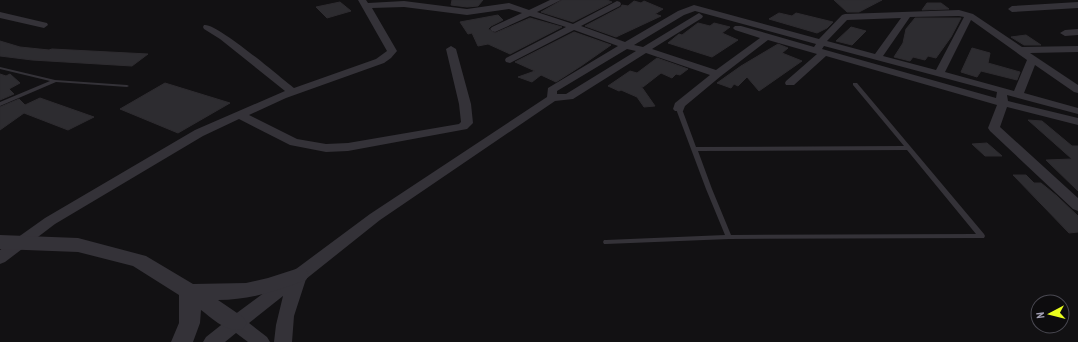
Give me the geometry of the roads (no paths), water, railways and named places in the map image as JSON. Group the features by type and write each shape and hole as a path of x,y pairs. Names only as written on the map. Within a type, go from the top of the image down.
{"street":[{"path":"495,29 557,0"},
{"path":"1074,0 1078,2"},
{"path":"364,3 404,4 467,12 503,4 626,46 645,50 718,74"},
{"path":"0,258 50,222 199,133 293,92 380,61 388,56 392,51 364,3"},
{"path":"510,60 617,4"},
{"path":"1012,9 1078,6"},
{"path":"552,98 552,90 683,12 694,8 1003,103 1078,122"},
{"path":"683,12 767,37 821,48 878,56 1078,111"},
{"path":"790,83 821,48 845,17 959,13 970,16 1022,50 1078,90"},
{"path":"0,15 44,25"},
{"path":"878,56 907,15"},
{"path":"212,342 375,217 552,98 569,97 699,16"},
{"path":"940,73 967,19 970,16"},
{"path":"207,27 223,37 293,92"},
{"path":"1065,33 1078,32"},
{"path":"679,109 679,105 767,37"},
{"path":"240,114 294,142 326,148 348,147 463,127 467,123 466,104 451,49"},
{"path":"1022,50 1078,49"},
{"path":"1018,94 1033,58"},
{"path":"1000,90 1003,103 994,128 1078,206"},
{"path":"1058,116 1078,132"},
{"path":"0,242 78,245 139,261 189,292 261,342"},
{"path":"189,292 212,293 263,288 299,275"},
{"path":"282,342 287,309 299,275"},
{"path":"182,342 187,332 191,315 189,292"}],"lane":[{"path":"0,68 55,82 127,86"},
{"path":"0,104 55,82"},
{"path":"606,242 729,237 982,236 854,84"},
{"path":"679,109 729,237"},
{"path":"695,149 908,148"}]}
